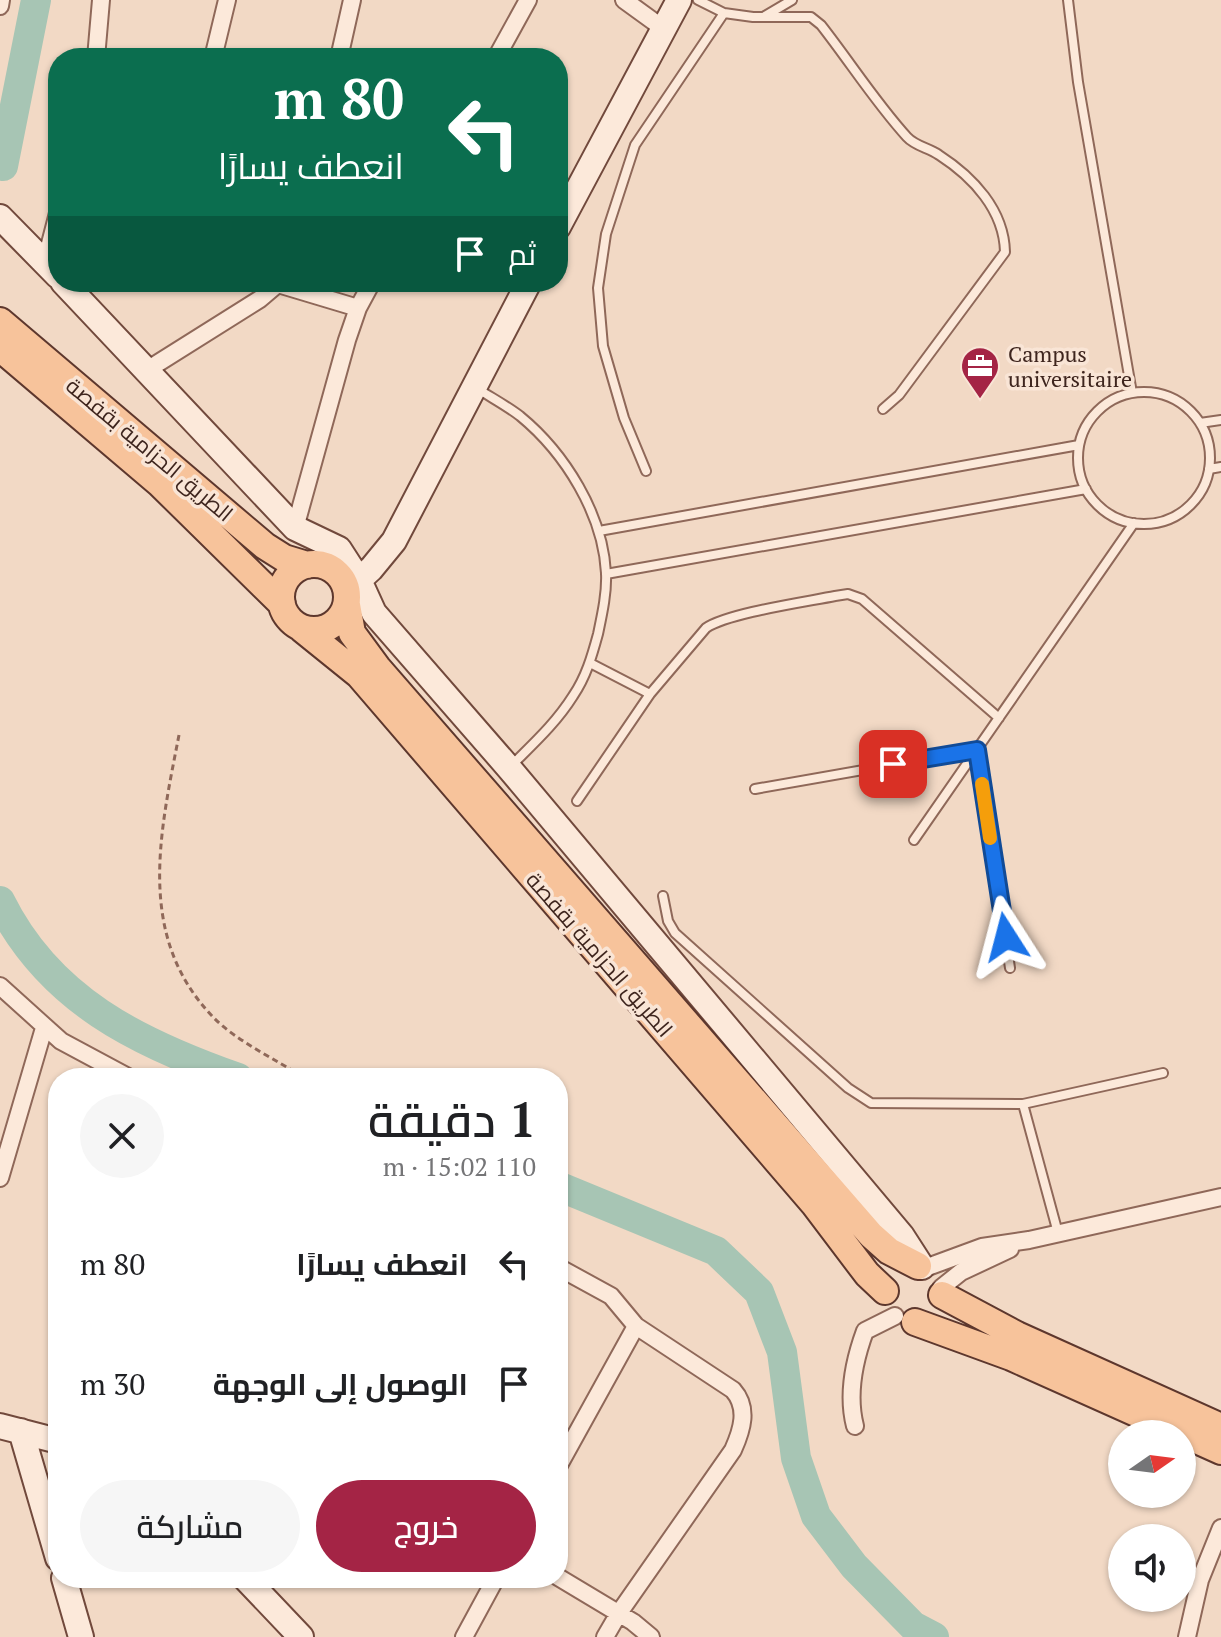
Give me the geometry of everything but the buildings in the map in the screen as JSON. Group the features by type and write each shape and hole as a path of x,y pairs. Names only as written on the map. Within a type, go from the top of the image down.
{"main road":[{"name":"الطريق الحزامية بقفصة","path":"0,321 265,546 284,558 307,565"},
{"name":"الطريق الحزامية بقفصة","path":"0,348 159,483 282,604"},
{"path":"307,565 326,566 348,582 338,621 330,627 312,631 302,629 287,617 282,604 285,581 291,574 307,565"},
{"name":"الطريق الحزامية بقفصة","path":"348,582 352,633 377,667 871,1235 889,1251 1017,1335 1221,1427"},
{"name":"الطريق الحزامية بقفصة","path":"302,629 359,675 814,1204 867,1274 885,1291"},
{"path":"905,1319 934,1313 930,1277 910,1266 896,1271 885,1291 887,1304 905,1319 1011,1357 1221,1451"}],"street":[{"path":"97,48 101,0"},
{"path":"215,48 227,0"},
{"path":"341,48 352,0"},
{"path":"502,48 528,0"},
{"path":"624,0 664,29"},
{"path":"568,208 679,0"},
{"path":"0,217 48,265"},
{"path":"73,292 295,528 339,549 348,582 509,768 902,1236 930,1277"},
{"path":"147,370 268,292"},
{"path":"304,292 358,308"},
{"path":"295,528 338,369 358,308 367,292"},
{"path":"348,582 394,541 524,292"},
{"path":"0,986 61,1041 111,1068"},
{"path":"0,1178 44,1028"},
{"path":"930,1277 982,1247 1029,1240 1221,1197"},
{"path":"930,1277 961,1272 1029,1240"},
{"path":"568,1272 611,1296 636,1326 733,1390 743,1405 743,1419 733,1450 605,1637"},
{"path":"855,1426 851,1408 856,1355 865,1331 905,1319"},
{"path":"568,1449 636,1326"},
{"path":"10,1429 48,1438"},
{"path":"10,1429 48,1531"},
{"path":"1187,1637 1200,1580 1221,1528"},
{"path":"568,1583 619,1613 651,1637"},
{"path":"67,1588 81,1637"},
{"path":"254,1588 301,1637"},
{"path":"464,1637 491,1588"}],"lane":[{"path":"698,0 724,13 811,17 821,25 910,140 939,154 966,176 988,200 1004,231 1005,252 899,395 883,409"},
{"path":"764,17 792,0"},
{"path":"1068,0 1078,82 1132,393"},
{"path":"646,471 624,418 603,346 598,288 606,234 635,145 724,13"},
{"path":"473,386 520,416 551,448 582,492 599,531 606,574 602,617 590,663 575,694 551,727 509,768"},
{"path":"1152,392 1171,397 1187,408 1200,423 1207,438 1209,469 1196,497 1173,517 1154,523 1134,523 1114,517 1098,505 1086,489 1079,467 1079,445 1085,426 1097,410 1113,399 1132,393 1152,392"},
{"path":"1200,423 1221,420"},
{"path":"599,531 1079,445"},
{"path":"1209,469 1221,467"},
{"path":"606,574 1086,489"},
{"path":"914,840 1134,523"},
{"path":"577,801 650,694 713,623 848,594 862,599 999,718"},
{"path":"590,663 650,694"},
{"path":"755,789 977,750"},
{"path":"977,750 1010,968"},
{"path":"663,896 668,921 675,933 848,1088 871,1103 1023,1104 1163,1073"},
{"path":"1023,1104 1058,1233"}],"path":[{"path":"179,735 161,829 159,889 165,934 182,978 214,1019 290,1068"}],"waterway":[{"path":"3,166 36,0"},
{"path":"0,901 20,936 44,966 70,991 132,1033 212,1068"},
{"path":"568,1190 716,1251 759,1292 782,1352 796,1458 816,1516 854,1566 913,1626 934,1637"}],"slow traffic":[{"path":"982,784 990,838"}],"place":[{"name":"Campus universitaire","path":"980,400"}],"route":[{"path":"893,764 977,750 1006,937"}]}
